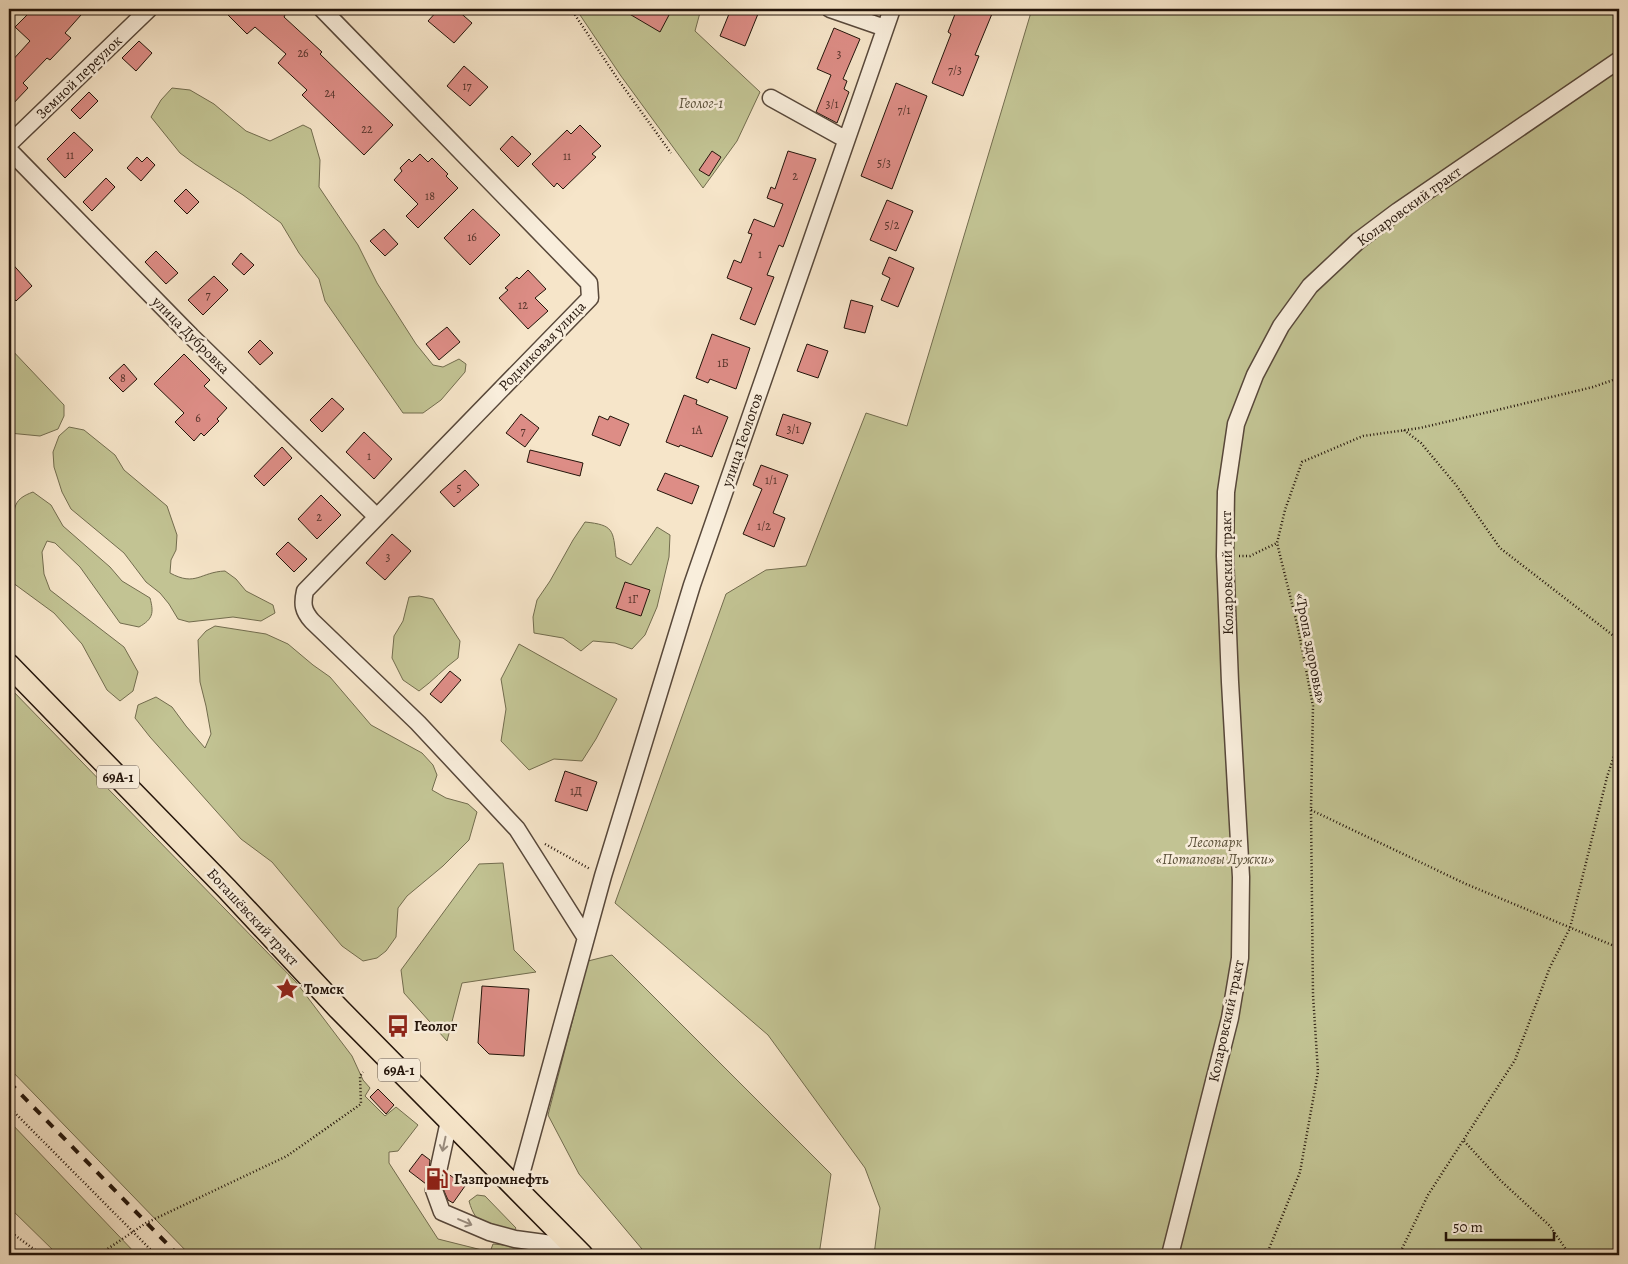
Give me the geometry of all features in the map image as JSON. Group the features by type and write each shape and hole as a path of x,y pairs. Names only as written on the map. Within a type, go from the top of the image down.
{"main road":[{"name":"Богашёвский тракт","path":"9,665 227,889 338,1008 578,1251"}],"street":[{"name":"Земной переулок","path":"9,144 149,9"},
{"name":"Родниковая улица","path":"322,9 589,283 590,298 305,591 303,609 312,621 418,723 517,829 586,938"},
{"path":"830,9 885,28"},
{"name":"улица Геологов","path":"517,1189 603,876 692,585 892,9"},
{"name":"Коларовский тракт","path":"1170,1255 1230,1018 1240,958 1241,877 1225,556 1226,492 1236,424 1255,375 1281,326 1310,286 1358,241 1398,211 1619,60"},
{"path":"771,98 845,140"},
{"name":"улица Дубровка","path":"9,150 191,336 376,516"},
{"path":"439,1167 449,1121"},
{"path":"434,1190 442,1212 489,1232 578,1251"}],"path":[{"path":"571,9 617,78 671,153"},
{"name":"«Тропа здоровья»","path":"1268,1255 1300,1172 1318,1072 1313,994 1311,810 1313,706 1298,628 1277,543 1285,510 1302,462 1363,436 1456,420 1584,390 1619,378"},
{"path":"1404,430 1421,443 1445,471 1500,548 1619,640"},
{"path":"1225,556 1250,556 1277,543"},
{"path":"1399,1255 1428,1195 1515,1060 1550,967 1570,928 1608,777 1619,741"},
{"path":"1311,810 1466,884 1619,948"},
{"path":"542,843 603,876"},
{"path":"88,1255 104,1252 146,1223 287,1156 361,1104 360,1076 364,1072"},
{"path":"9,1107 156,1255"},
{"path":"1464,1141 1501,1181 1550,1226 1567,1251 1575,1255"},
{"path":"9,1231 42,1255"}],"green space":[{"name":"Геолог-1","path":"576,9 701,9 695,31 760,92 737,141 703,188 621,76"},
{"name":"Лесопарк «Потаповы Лужки»","path":"1032,9 1619,9 1619,1255 874,1255 880,1208 865,1168 768,1035 615,903 726,594 766,570 806,566 866,413 907,426"},
{"path":"172,88 190,90 214,104 246,131 270,141 303,125 311,129 320,160 319,187 358,245 377,283 416,344 433,365 443,367 459,359 466,364 465,372 441,400 423,413 403,413 325,301 319,279 299,253 281,223 180,153 151,117 161,100"},
{"path":"9,347 64,405 64,416 58,429 40,436 9,433"},
{"path":"69,427 84,430 115,455 124,470 167,506 177,535 176,550 171,560 170,573 186,579 192,579 225,571 236,579 246,591 273,605 275,613 261,621 233,617 189,622 178,619 160,593 146,582 124,553 71,509 62,492 54,467 53,452 59,436"},
{"path":"33,492 51,505 63,526 110,567 122,581 150,598 152,612 147,621 139,627 120,623 80,567 55,543 47,541 42,552 44,574 50,590 124,647 138,672 133,691 120,701 107,690 82,644 54,613 9,580 9,527 13,525 16,504 22,497"},
{"path":"585,522 607,527 613,535 616,557 631,565 657,527 670,535 669,557 657,607 645,635 632,649 615,643 593,641 581,651 563,638 534,633 533,617 537,600"},
{"path":"419,596 433,599 460,641 458,658 419,691 403,680 392,658 394,636 403,621 409,597"},
{"path":"215,626 266,634 288,644 330,677 371,725 422,753 433,765 437,775 432,790 446,798 468,804 477,812 469,840 443,866 407,896 398,908 396,937 386,951 377,958 363,961 342,946 272,862 241,839 135,718 138,705 156,697 172,707 205,748 211,734 200,682 198,640 206,631"},
{"path":"519,644 617,699 582,761 554,759 529,770 501,741 506,709 501,679"},
{"path":"9,687 296,982 352,1056 363,1080 370,1088 365,1096 385,1116 396,1107 418,1125 398,1151 389,1152 389,1163 438,1239 490,1252 493,1244 543,1249 552,1255 190,1255 9,1068"},
{"path":"503,863 514,950 536,972 462,983 447,1041 404,993 401,970 479,864"},
{"path":"612,955 831,1174 819,1255 647,1255 579,1174 548,1115 588,961"},
{"path":"9,1121 137,1255 58,1255 9,1207"},
{"path":"477,1195 485,1196 516,1228 512,1234 484,1225 475,1216 469,1201"}],"building":[{"path":"33,9 74,9 81,15 65,33 71,38 50,60 47,58 23,83 28,88 9,108 9,64 30,41 15,27"},
{"path":"233,9 279,9 285,15 284,17 322,52 320,54 393,125 364,155 302,95 307,90 278,63 286,54 255,27 247,34 227,14"},
{"path":"439,9 456,9 472,23 454,43 428,21"},
{"path":"621,9 657,9 669,15 660,32"},
{"path":"731,9 760,9 745,46 720,36"},
{"path":"957,9 994,9 975,55 979,56 963,96 932,83 951,34 948,32"},
{"path":"834,28 860,39 843,79 847,81 844,89 849,92 837,123 816,112 831,75 817,69"},
{"path":"139,41 152,53 136,71 122,58"},
{"path":"464,66 488,87 470,106 447,86"},
{"path":"896,83 927,96 892,189 861,176"},
{"path":"89,92 98,101 80,119 71,110"},
{"path":"580,125 601,146 592,154 596,157 563,189 557,183 554,187 532,164 567,130 571,134"},
{"path":"74,132 93,150 65,178 47,159"},
{"path":"512,136 531,154 518,167 500,149"},
{"path":"712,151 721,157 709,176 699,170"},
{"path":"788,151 816,159 783,247 779,245 767,275 774,277 755,325 740,319 752,288 727,278 734,260 741,263 752,234 748,233 754,219 774,227 783,204 767,198 771,187 775,189"},
{"path":"420,154 428,162 432,158 448,174 446,176 458,188 418,228 406,216 418,204 394,180 402,171 400,168 409,159 412,162"},
{"path":"137,157 142,162 147,157 155,165 141,181 127,168"},
{"path":"106,178 115,187 92,211 83,202"},
{"path":"186,189 199,202 187,214 174,201"},
{"path":"887,200 913,211 896,251 870,240"},
{"path":"473,209 500,235 470,265 444,238"},
{"path":"384,229 398,244 385,256 370,241"},
{"path":"156,251 178,273 166,284 145,262"},
{"path":"241,253 254,265 244,275 232,264"},
{"path":"889,257 914,268 898,307 881,300 890,278 882,274"},
{"path":"9,260 32,286 16,301 9,293"},
{"path":"528,270 546,289 535,298 548,311 528,329 499,298 508,290 505,288 517,277 519,279"},
{"path":"214,276 228,290 203,315 188,300"},
{"path":"851,300 873,306 865,333 844,328"},
{"path":"447,327 460,342 439,360 426,344"},
{"path":"712,334 750,348 736,389 710,379 708,383 696,378"},
{"path":"260,340 273,353 260,365 248,352"},
{"path":"807,344 828,351 818,378 797,371"},
{"path":"184,354 210,380 204,386 227,408 217,419 219,421 204,436 201,433 194,441 175,422 184,413 154,384"},
{"path":"124,364 137,379 123,392 109,378"},
{"path":"684,395 697,400 696,404 728,417 712,457 666,442"},
{"path":"332,398 344,409 322,432 310,420"},
{"path":"521,414 539,428 525,447 506,433"},
{"path":"783,414 811,423 803,444 776,435"},
{"path":"599,416 608,420 610,416 629,424 620,446 592,435"},
{"path":"364,432 392,459 374,479 346,452"},
{"path":"282,447 292,458 264,486 254,476"},
{"path":"530,450 583,463 580,476 527,462"},
{"path":"761,465 788,475 773,513 785,518 774,547 743,534 762,489 753,485"},
{"path":"465,470 479,485 454,507 440,492"},
{"path":"665,473 699,486 692,504 657,490"},
{"path":"321,495 341,515 317,539 298,519"},
{"path":"392,534 411,551 385,580 366,563"},
{"path":"288,542 307,559 294,572 276,554"},
{"path":"625,582 650,590 641,616 616,608"},
{"path":"450,671 461,680 441,703 430,694"},
{"path":"565,771 597,782 587,811 555,801"},
{"path":"482,986 529,989 524,1056 489,1054 478,1043"},
{"path":"378,1089 394,1105 386,1114 370,1097"},
{"name":"Газпромнефть","path":"422,1154 430,1160 429,1170 433,1175 442,1177 447,1173 465,1186 453,1203 448,1200 440,1182 431,1180 426,1184 409,1171"}],"tunnel":[{"path":"434,1190 439,1167"}],"railway":[{"path":"9,1082 178,1255"}],"place":[{"name":"Томск","path":"287,989"},
{"name":"Геолог","path":"398,1026"},
{"name":"Газпромнефть","path":"437,1179"}]}
